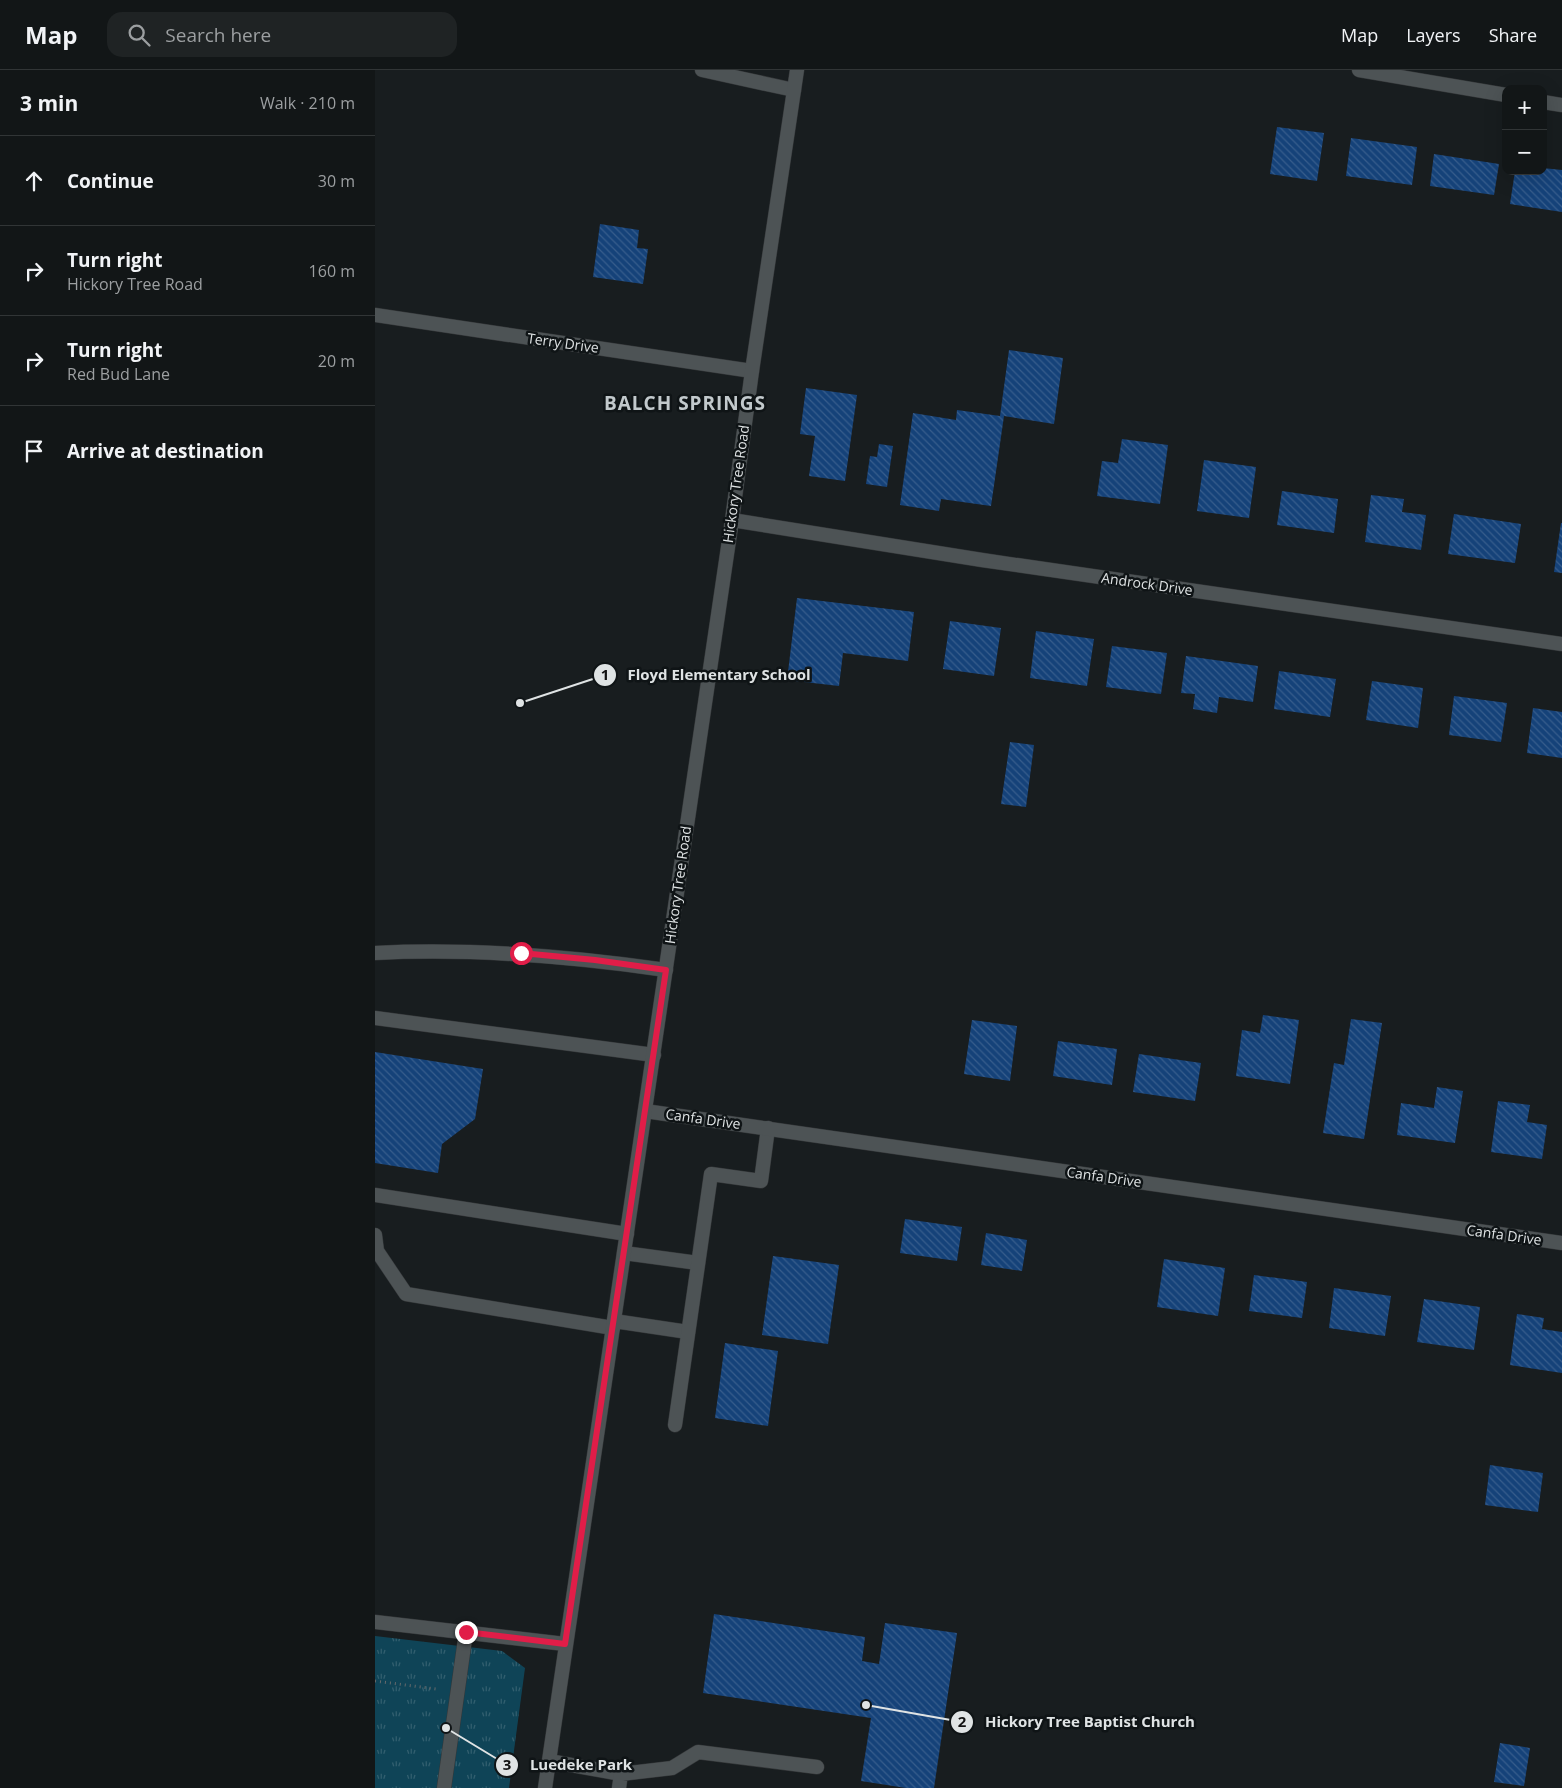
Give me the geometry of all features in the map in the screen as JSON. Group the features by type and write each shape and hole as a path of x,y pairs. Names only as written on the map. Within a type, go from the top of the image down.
{"street":[{"path":"702,70 794,90"},
{"name":"Hickory Tree Road","path":"545,1788 797,70"},
{"path":"1359,70 1502,94"},
{"path":"1547,103 1562,105"},
{"name":"Terry Drive","path":"375,316 752,371"},
{"name":"Androck Drive","path":"732,520 982,560 1562,644"},
{"path":"375,953 521,953 595,960 666,970"},
{"path":"375,1018 653,1055"},
{"name":"Canfa Drive","path":"645,1111 1562,1243"},
{"path":"675,1425 711,1174 761,1181 768,1128"},
{"path":"375,1195 627,1234"},
{"path":"375,1235 377,1251 406,1294 613,1325 688,1332"},
{"path":"624,1253 698,1263"},
{"path":"375,1622 565,1644"},
{"path":"444,1788 466,1632"},
{"path":"549,1761 620,1781 672,1768 698,1752 817,1767"}],"path":[{"path":"375,1681 457,1691"}],"green space":[{"path":"375,1636 502,1651 525,1668 509,1788 375,1788"}],"building":[{"path":"1277,127 1324,133 1317,181 1270,174"},
{"path":"1351,138 1417,147 1412,185 1346,176"},
{"path":"1434,154 1499,164 1494,195 1430,186"},
{"path":"1547,168 1562,170 1562,212 1510,204 1514,175 1547,175"},
{"path":"600,224 639,230 637,248 648,249 643,284 593,277"},
{"path":"1009,350 1063,358 1054,424 1004,416 991,506 941,499 939,511 900,505 913,413 956,420 957,410 1000,416"},
{"path":"806,388 857,395 845,481 809,476 815,436 800,434"},
{"path":"1122,439 1168,445 1160,504 1097,496 1102,461 1118,463"},
{"path":"879,444 893,446 887,487 866,484 870,456 877,457"},
{"path":"1204,460 1256,467 1249,518 1197,511"},
{"path":"1282,491 1338,499 1334,533 1277,525"},
{"path":"1371,495 1404,499 1402,512 1426,515 1421,550 1365,542"},
{"path":"1454,514 1521,524 1515,563 1448,554"},
{"path":"1562,523 1562,573 1554,572"},
{"path":"797,598 914,612 908,661 843,653 839,686 787,680"},
{"path":"950,621 1001,628 994,676 943,669"},
{"path":"1036,631 1094,639 1087,686 1030,678"},
{"path":"1112,646 1167,653 1161,694 1106,687"},
{"path":"1186,656 1258,666 1253,702 1219,697 1217,713 1193,709 1195,694 1181,693"},
{"path":"1279,671 1336,679 1330,717 1274,709"},
{"path":"1372,681 1423,688 1418,728 1366,720"},
{"path":"1454,696 1507,703 1501,742 1449,735"},
{"path":"1533,708 1562,712 1562,758 1527,753"},
{"path":"1010,742 1034,745 1026,807 1001,804"},
{"path":"1263,1015 1299,1020 1290,1084 1236,1076 1242,1030 1260,1033"},
{"path":"1351,1019 1382,1023 1364,1139 1323,1133 1334,1063 1344,1065"},
{"path":"972,1020 1017,1026 1010,1081 964,1074"},
{"path":"1058,1041 1117,1049 1112,1085 1053,1076"},
{"path":"375,1052 483,1069 475,1119 442,1144 438,1173 375,1163"},
{"path":"1139,1054 1201,1063 1195,1101 1133,1092"},
{"path":"1437,1087 1463,1091 1455,1143 1397,1135 1401,1103 1434,1108"},
{"path":"1498,1101 1530,1105 1527,1122 1547,1125 1542,1159 1491,1152"},
{"path":"905,1219 962,1227 957,1261 900,1253"},
{"path":"986,1233 1027,1240 1022,1271 981,1265"},
{"path":"773,1256 839,1265 828,1344 762,1335"},
{"path":"1164,1259 1225,1268 1218,1316 1157,1307"},
{"path":"1254,1275 1307,1282 1302,1318 1249,1311"},
{"path":"1334,1288 1391,1296 1385,1336 1329,1328"},
{"path":"1424,1299 1480,1307 1474,1350 1417,1342"},
{"path":"1517,1314 1544,1318 1542,1329 1562,1332 1562,1373 1510,1365"},
{"path":"725,1343 778,1351 768,1426 715,1418"},
{"path":"1490,1465 1543,1473 1538,1512 1485,1505"},
{"path":"714,1614 865,1637 862,1661 879,1664 885,1623 957,1633 934,1788 906,1788 861,1781 871,1718 703,1693"},
{"path":"1500,1743 1530,1748 1524,1786 1494,1782"}],"place":[{"name":"Floyd Elementary School","path":"520,703"},
{"name":"Hickory Tree Baptist Church","path":"866,1705"},
{"name":"Luedeke Park","path":"446,1728"}],"district":[{"name":"BALCH SPRINGS","path":"685,403"}],"route":[{"path":"466,1632 565,1644 666,970 595,960 521,953"}]}
